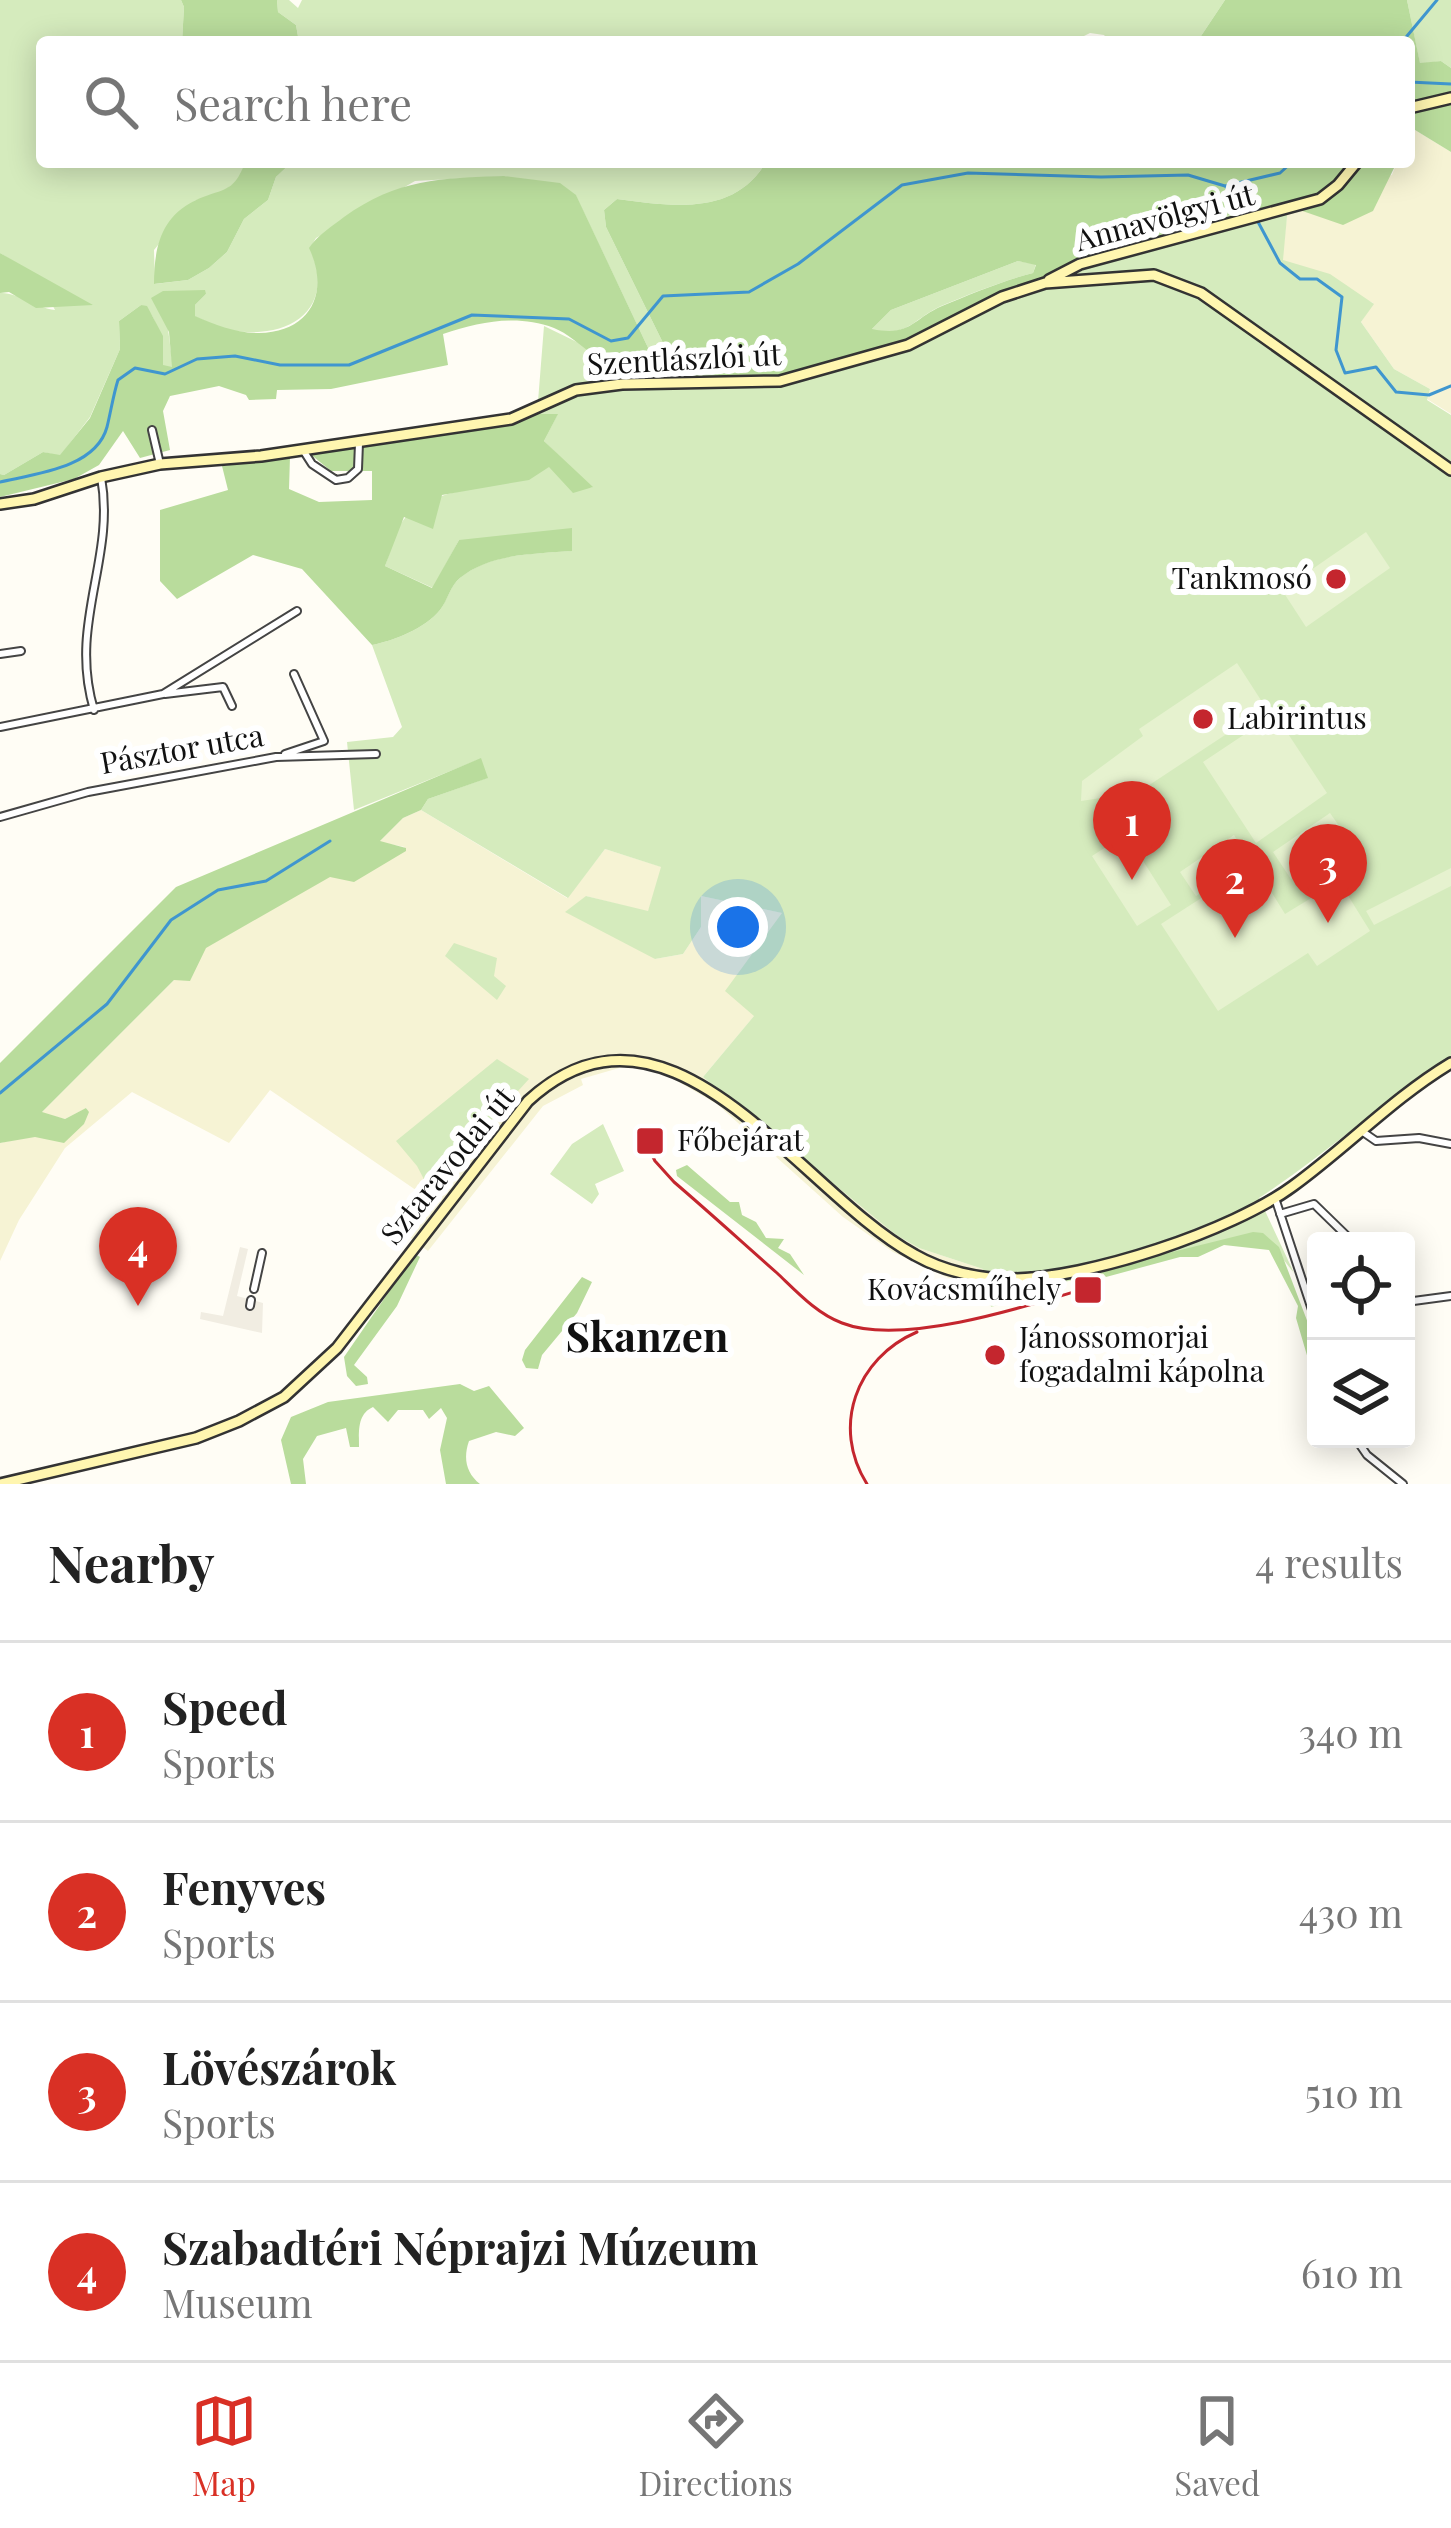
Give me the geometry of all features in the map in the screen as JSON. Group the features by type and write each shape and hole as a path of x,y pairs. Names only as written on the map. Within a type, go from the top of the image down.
{"street":[{"path":"1415,107 1451,98"},
{"name":"Annavölgyi út","path":"1045,283 1079,264 1320,199 1352,168"},
{"name":"Szentlászlói út","path":"0,504 34,500 101,477 160,464 302,450 511,419 576,390 802,377 908,345 1002,297 1045,283 1139,274 1182,284 1451,470"},
{"path":"152,430 160,464"},
{"path":"302,450 323,475 348,478 358,469 359,439"},
{"path":"94,710 84,644 102,531 101,477"},
{"path":"163,694 297,611"},
{"path":"0,653 21,651"},
{"path":"276,757 324,741 294,674"},
{"path":"0,727 163,694 223,687 232,706"},
{"name":"Pásztor utca","path":"0,817 88,791 276,757 376,754"},
{"name":"Sztaravodai út","path":"0,1484 196,1438 284,1396 337,1348 528,1101 562,1074 590,1064 645,1060 688,1076 896,1244 929,1262 965,1273 1011,1279 1075,1270 1199,1234 1275,1198 1394,1100 1451,1064"},
{"path":"1360,1129 1376,1141 1419,1138 1451,1144"},
{"path":"1275,1198 1307,1295"},
{"path":"1280,1214 1314,1204 1343,1232"},
{"path":"254,1289 262,1252"},
{"path":"1415,1302 1451,1296"},
{"path":"1362,1448 1403,1484"}],"shaded area":[{"path":"1415,130 1451,152 1451,414 1427,399 1430,389 1394,369 1361,322 1373,303 1282,261 1288,206 1392,175 1395,168 1415,168"},
{"path":"421,810 567,898 605,849 662,867 648,912 586,896 655,959 683,954 701,927 701,896 783,913 755,1015 703,1077 896,1235 919,1248 983,1269 986,1288 953,1280 893,1252 843,1217 717,1104 660,1071 626,1066 581,1079 583,1085 543,1106 428,1251 403,1232 426,1197 270,1090 229,1143 132,1092 65,1148 19,1220 0,1261 0,1143 84,1124 87,1108 65,1119 41,1113 174,980 190,980 205,948 330,876 346,879 405,847 379,842 403,818"},
{"path":"240,1247 248,1249 237,1296 263,1303 262,1333 200,1319 201,1312 223,1316"}],"green space":[{"path":"0,0 181,0 182,36 36,36 36,168 243,168 239,180 222,192 194,201 154,250 155,284 188,280 209,268 227,252 244,219 268,200 276,177 286,168 762,168 753,180 719,200 679,205 617,199 604,210 606,227 666,349 682,371 725,379 787,378 1106,251 1233,214 1288,206 1283,260 1330,274 1374,304 1361,322 1394,369 1430,389 1427,400 1451,415 1451,1057 1259,1198 1294,1273 1275,1249 1247,1238 1039,1286 1040,1294 991,1307 990,1302 1000,1296 987,1295 983,1269 919,1248 896,1235 703,1077 754,1016 725,991 782,913 701,896 701,927 683,954 655,959 565,912 586,896 648,911 661,867 605,849 568,898 421,810 428,799 487,778 480,759 354,810 347,742 393,737 402,727 372,645 426,622 440,610 457,581 472,570 513,556 571,551 459,540 433,588 385,566 404,519 440,497 514,481 549,466 592,488 544,441 557,415 537,414 544,326 581,344 622,375 651,369 651,354 576,196 504,176 415,181 316,238 310,248 317,270 312,304 302,316 271,331 221,328 194,316 195,305 206,294 163,291 173,367 162,367 156,324 141,305 119,321 120,349 90,417 60,456 43,452 4,475 0,474 0,293 55,310 37,276 0,253"},
{"path":"181,0 277,0 278,12 296,25 298,36 182,36"},
{"path":"277,0 289,0 298,8 302,0 1225,0 1201,36 298,36 296,25 278,12"},
{"path":"1225,0 1407,0 1414,36 1201,36"},
{"path":"1407,0 1451,0 1451,68 1441,61 1420,64"},
{"path":"1415,39 1420,63 1441,61 1451,68 1451,152 1415,130"},
{"path":"243,168 286,168 276,177 268,200 244,219 227,252 209,268 188,280 154,284 158,247 173,216 194,201 225,189"},
{"path":"762,168 1394,168 1373,211 1343,225 1288,206 1233,214 1106,251 990,300 910,343 787,378 725,379 682,371 666,349 606,227 604,210 617,199 700,204 737,192","holes":["1018,261 1036,265 1033,273 942,306 903,329 872,329 891,310"]},
{"path":"504,176 560,183 576,195 651,354 651,369 626,374 566,334 540,324 484,323 443,334 448,365 331,389 277,390 276,399 249,400 219,386 170,396 163,411 170,450 140,458 123,431 99,465 74,479 0,497 0,474 43,452 60,455 90,418 120,349 119,321 141,305 147,306 163,336 163,365 172,367 169,332 151,298 163,291 205,290 195,305 195,316 242,332 277,331 292,325 311,307 317,280 309,248 344,217 382,195 420,183"},
{"path":"0,253 93,305 36,308 9,292 0,293"},
{"path":"1018,261 1036,264 1033,273 941,306 902,329 871,330 891,310"},
{"path":"537,414 558,414 544,441 593,487 573,493 549,467 529,480 442,495 433,529 404,517 385,566 432,588 459,540 572,528 572,551 514,556 472,570 457,581 434,617 409,633 372,645 302,569 253,555 177,599 160,581 160,510 228,490 222,466 290,457 289,489 319,502 372,500 372,471 331,471 309,453 502,424"},
{"name":"Tankmosó","path":"1366,532 1390,568 1306,627 1282,590"},
{"name":"Labirintus","path":"1237,663 1266,708 1116,807 1101,798 1081,801 1082,781 1143,736 1139,729"},
{"path":"1275,714 1327,793 1256,843 1203,762"},
{"path":"481,758 488,778 428,799 421,810 403,818 380,841 406,851 354,882 330,877 206,948 190,981 174,980 42,1112 65,1119 86,1108 89,1112 84,1124 64,1143 35,1137 0,1143 0,1063 176,887"},
{"path":"1330,813 1349,840 1291,879 1273,852"},
{"path":"1126,834 1171,905 1137,926 1092,856"},
{"path":"1234,835 1250,861 1196,896 1180,872"},
{"path":"1254,864 1285,914 1339,881 1370,931 1317,966 1308,953 1218,1011 1161,924"},
{"path":"1451,868 1451,886 1374,925 1366,911"},
{"path":"454,943 497,958 494,976 506,986 497,1000 445,956"},
{"path":"497,1059 529,1079 429,1189 396,1141"},
{"path":"603,1124 624,1171 595,1184 599,1194 592,1204 550,1174 572,1144"},
{"path":"687,1165 730,1202 739,1202 742,1215 756,1222 766,1238 784,1239 778,1248 790,1254 804,1275 677,1176 676,1170"},
{"path":"1263,1233 1279,1247 1307,1320 1307,1355 1296,1318 1298,1306 1269,1250 1224,1245 1198,1257 1180,1257 1106,1277 1100,1270"},
{"path":"415,1254 420,1257 397,1306 354,1365 368,1384 356,1386 347,1376 344,1357"},
{"path":"582,1277 592,1282 577,1313 542,1355 538,1369 526,1368 525,1350"},
{"path":"460,1384 474,1391 489,1386 524,1428 515,1436 496,1432 469,1441 467,1465 480,1484 446,1484 440,1450 447,1418 441,1408 429,1419 423,1410 398,1410 388,1422 373,1407 362,1419 359,1447 350,1447 346,1428 317,1436 303,1459 306,1484 291,1484 281,1440 291,1417 328,1402"}],"waterway":[{"path":"1407,36 1437,0"},
{"path":"1415,82 1451,84"},
{"path":"0,482 62,467 91,452 107,427 118,380 135,368 165,374 197,359 235,356 280,365 349,365 472,315 569,319 611,341 628,338 663,296 749,292 798,264 902,185 968,173 1188,175 1225,186 1285,168"},
{"path":"1225,186 1251,212"},
{"path":"1257,220 1280,263 1300,279 1317,279 1342,297 1336,350 1345,373 1376,367 1396,392 1429,395 1451,386"},
{"path":"0,1093 107,1004 171,920 218,890 266,881 330,841"}],"tram line":[{"path":"639,1129 655,1161 674,1182 807,1301 842,1323 868,1329 932,1327 1093,1286"},
{"path":"867,1484 851,1440 856,1396 878,1359 917,1332"}],"place":[{"name":"Tankmosó","path":"1336,579"},
{"name":"Labirintus","path":"1203,719"},
{"name":"Speed","path":"1132,880"},
{"name":"Lövészárok","path":"1328,923"},
{"name":"Fenyves","path":"1235,938"},
{"name":"Főbejárat","path":"650,1141"},
{"name":"Kovácsműhely","path":"1088,1290"},
{"name":"Szabadtéri Néprajzi Múzeum","path":"138,1306"},
{"name":"Jánossomorjai fogadalmi kápolna","path":"995,1355"}],"district":[{"name":"Skanzen","path":"647,1337"}]}
